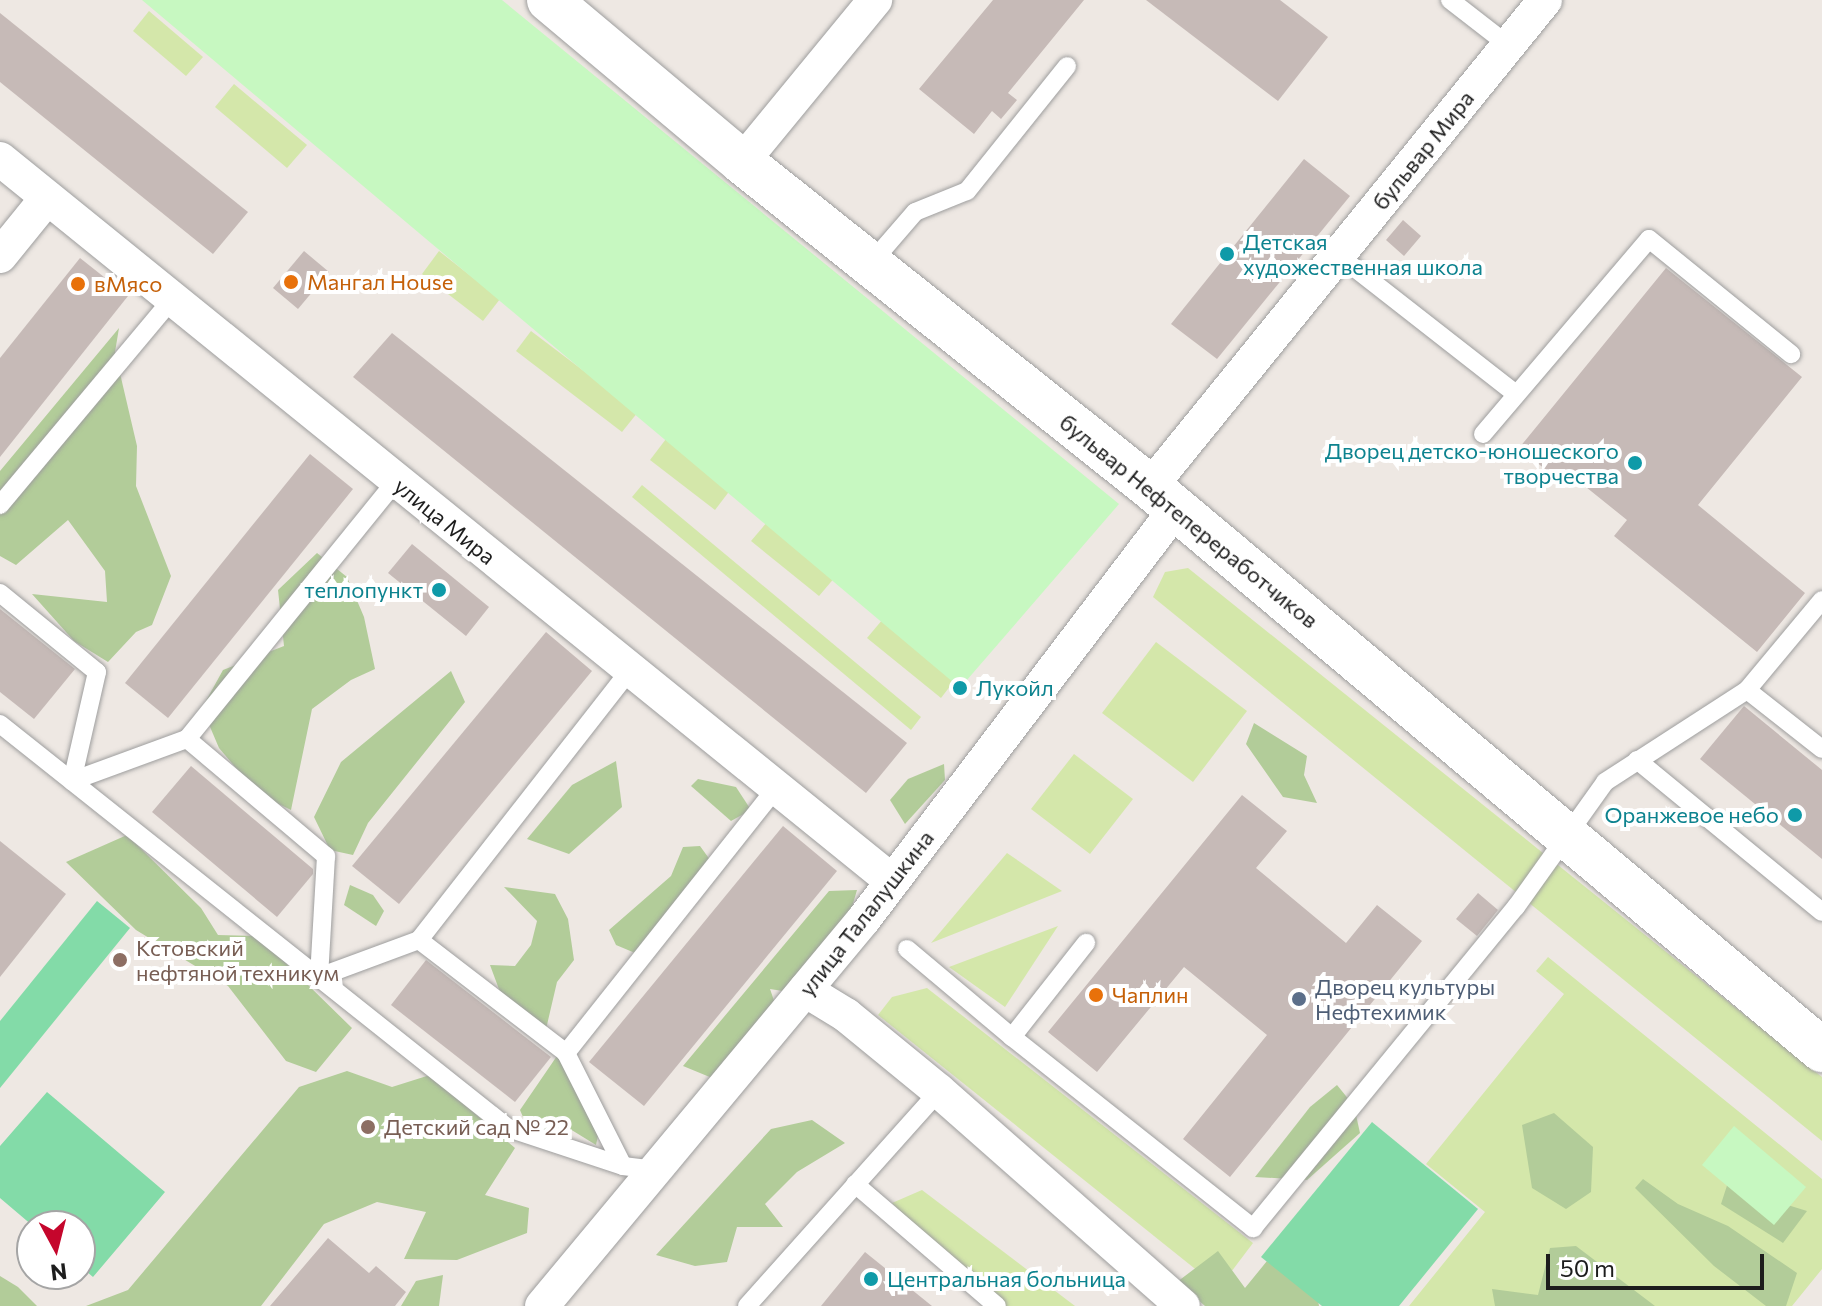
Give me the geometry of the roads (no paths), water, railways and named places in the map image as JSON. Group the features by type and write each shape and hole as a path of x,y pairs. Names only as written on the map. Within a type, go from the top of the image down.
{"street":[{"name":"бульвар Нефтепереработчиков","path":"549,0 742,162 1162,498 1822,1050"},
{"path":"742,162 875,0"},
{"name":"бульвар Мира","path":"1162,498 1338,255 1545,0"},
{"name":"улица Мира","path":"0,159 892,881"},
{"path":"0,256 47,198"},
{"name":"улица Талалушкина","path":"542,1306 640,1168 805,990 892,881 1162,498"},
{"path":"805,990 846,1015 939,1091 1183,1306"}],"lane":[{"path":"1450,0 1508,45"},
{"path":"871,263 915,212 967,191 1067,66"},
{"path":"1483,434 1649,239 1791,354"},
{"path":"1338,255 1516,394"},
{"path":"0,505 172,299"},
{"path":"72,781 187,739 396,481"},
{"path":"0,593 97,672 72,781"},
{"path":"907,949 1012,1037 1253,1228 1516,907 1605,782 1747,690 1822,600"},
{"path":"319,977 419,940 629,671"},
{"path":"1747,690 1822,749"},
{"path":"0,724 508,1128 640,1168"},
{"path":"187,739 326,856 319,977"},
{"path":"1637,760 1822,912"},
{"path":"566,1053 776,788"},
{"path":"419,940 566,1053 640,1168"},
{"path":"1012,1037 1086,943"},
{"path":"747,1306 939,1091"},
{"path":"855,1184 997,1306"}],"place":[{"name":"Детская художественная школа","path":"1227,254"},
{"name":"Мангал House","path":"291,282"},
{"name":"вМясо","path":"78,284"},
{"name":"Дворец детско-юношеского творчества","path":"1635,463"},
{"name":"теплопункт","path":"439,590"},
{"name":"Лукойл","path":"960,688"},
{"name":"Оранжевое небо","path":"1795,815"},
{"name":"Кстовский нефтяной техникум","path":"120,960"},
{"name":"Чаплин","path":"1096,995"},
{"name":"Дворец культуры Нефтехимик","path":"1299,999"},
{"name":"Детский сад № 22","path":"368,1127"},
{"name":"Центральная больница","path":"871,1279"}]}
